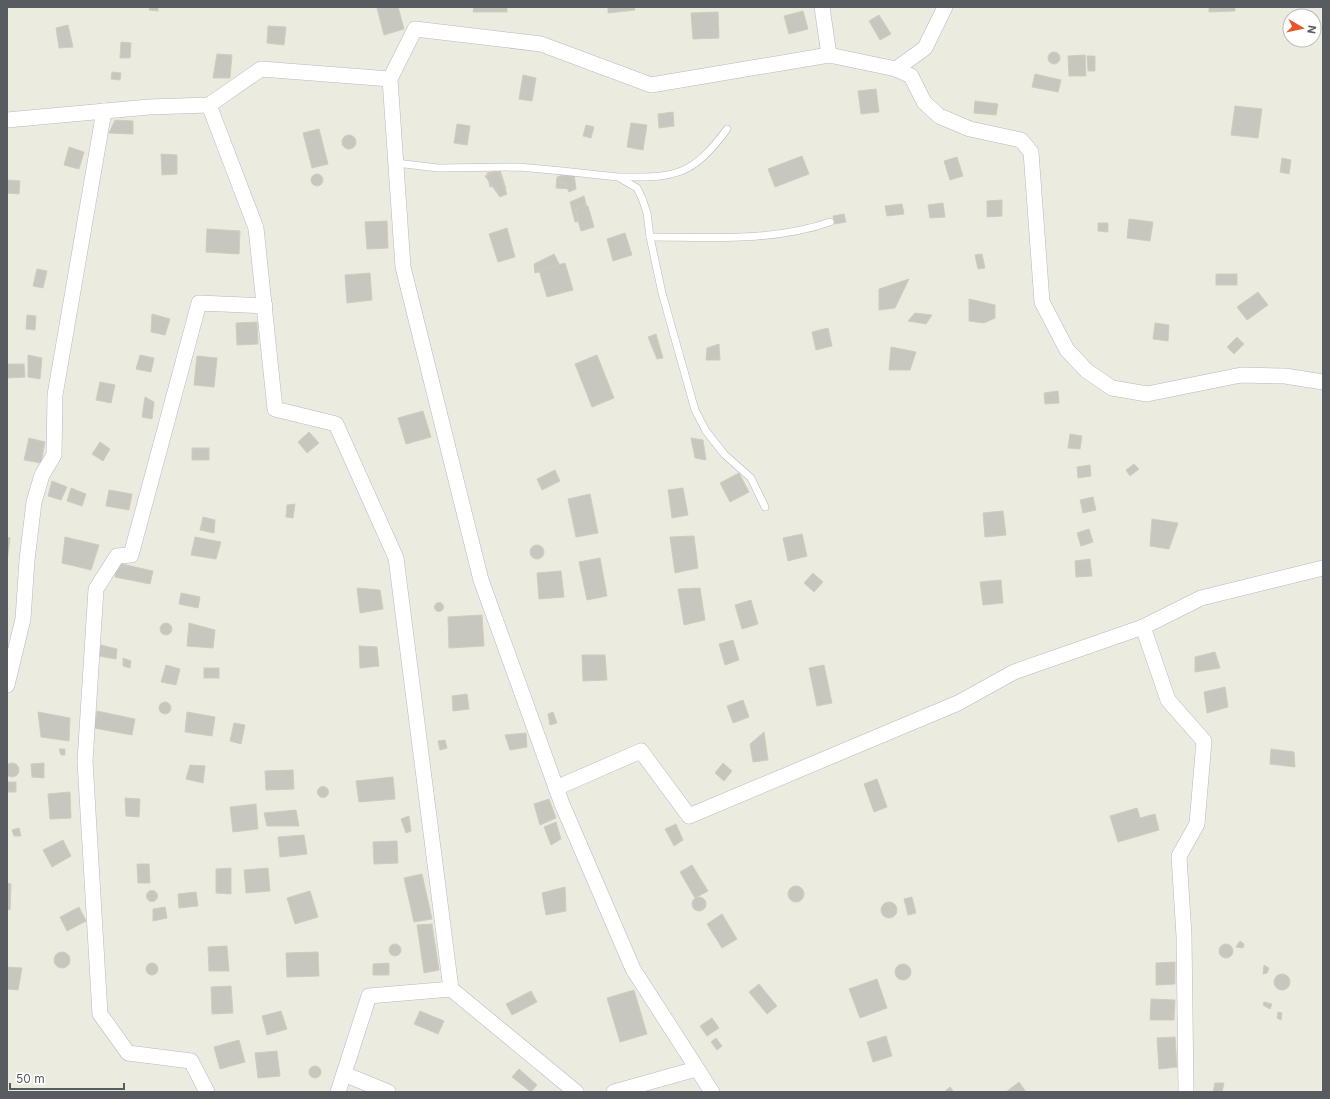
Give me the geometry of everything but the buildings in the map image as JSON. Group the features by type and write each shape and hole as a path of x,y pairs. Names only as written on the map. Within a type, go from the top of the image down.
{"street":[{"path":"822,7 829,55"},
{"path":"896,69 926,48 945,7"},
{"path":"712,1092 634,969 556,788 481,580 403,267 390,79 415,29 541,44 651,85 829,55 896,69 912,76 924,102 939,116 970,129 1021,140 1031,152 1042,302 1067,350 1087,371 1112,388 1148,394 1241,375 1285,376 1323,382"},
{"path":"7,120 104,111 209,105 262,70 390,79"},
{"path":"209,105 256,228 276,409 336,424 396,558 452,989 576,1092"},
{"path":"7,685 23,619 26,560 34,502 42,476 54,455 55,395 104,111"},
{"path":"207,1092 191,1060 128,1053 100,1014 85,761 96,589 117,556 131,555 199,303 265,306"},
{"path":"556,788 641,751 689,816 958,703 1014,672 1143,627 1201,598 1323,568"},
{"path":"1143,627 1168,700 1204,740 1197,824 1180,856 1184,936 1186,1092"},
{"path":"338,1092 369,996 452,989"},
{"path":"614,1092 696,1069"},
{"path":"344,1074 388,1092"}],"lane":[{"path":"396,163 438,168 519,167 618,177 657,177 687,170 709,151 727,129"},
{"path":"618,177 636,188 642,198 647,213 650,237 662,293 695,410 706,431 724,454 751,478 765,507"},
{"path":"650,237 757,236 811,229 830,222"}]}
